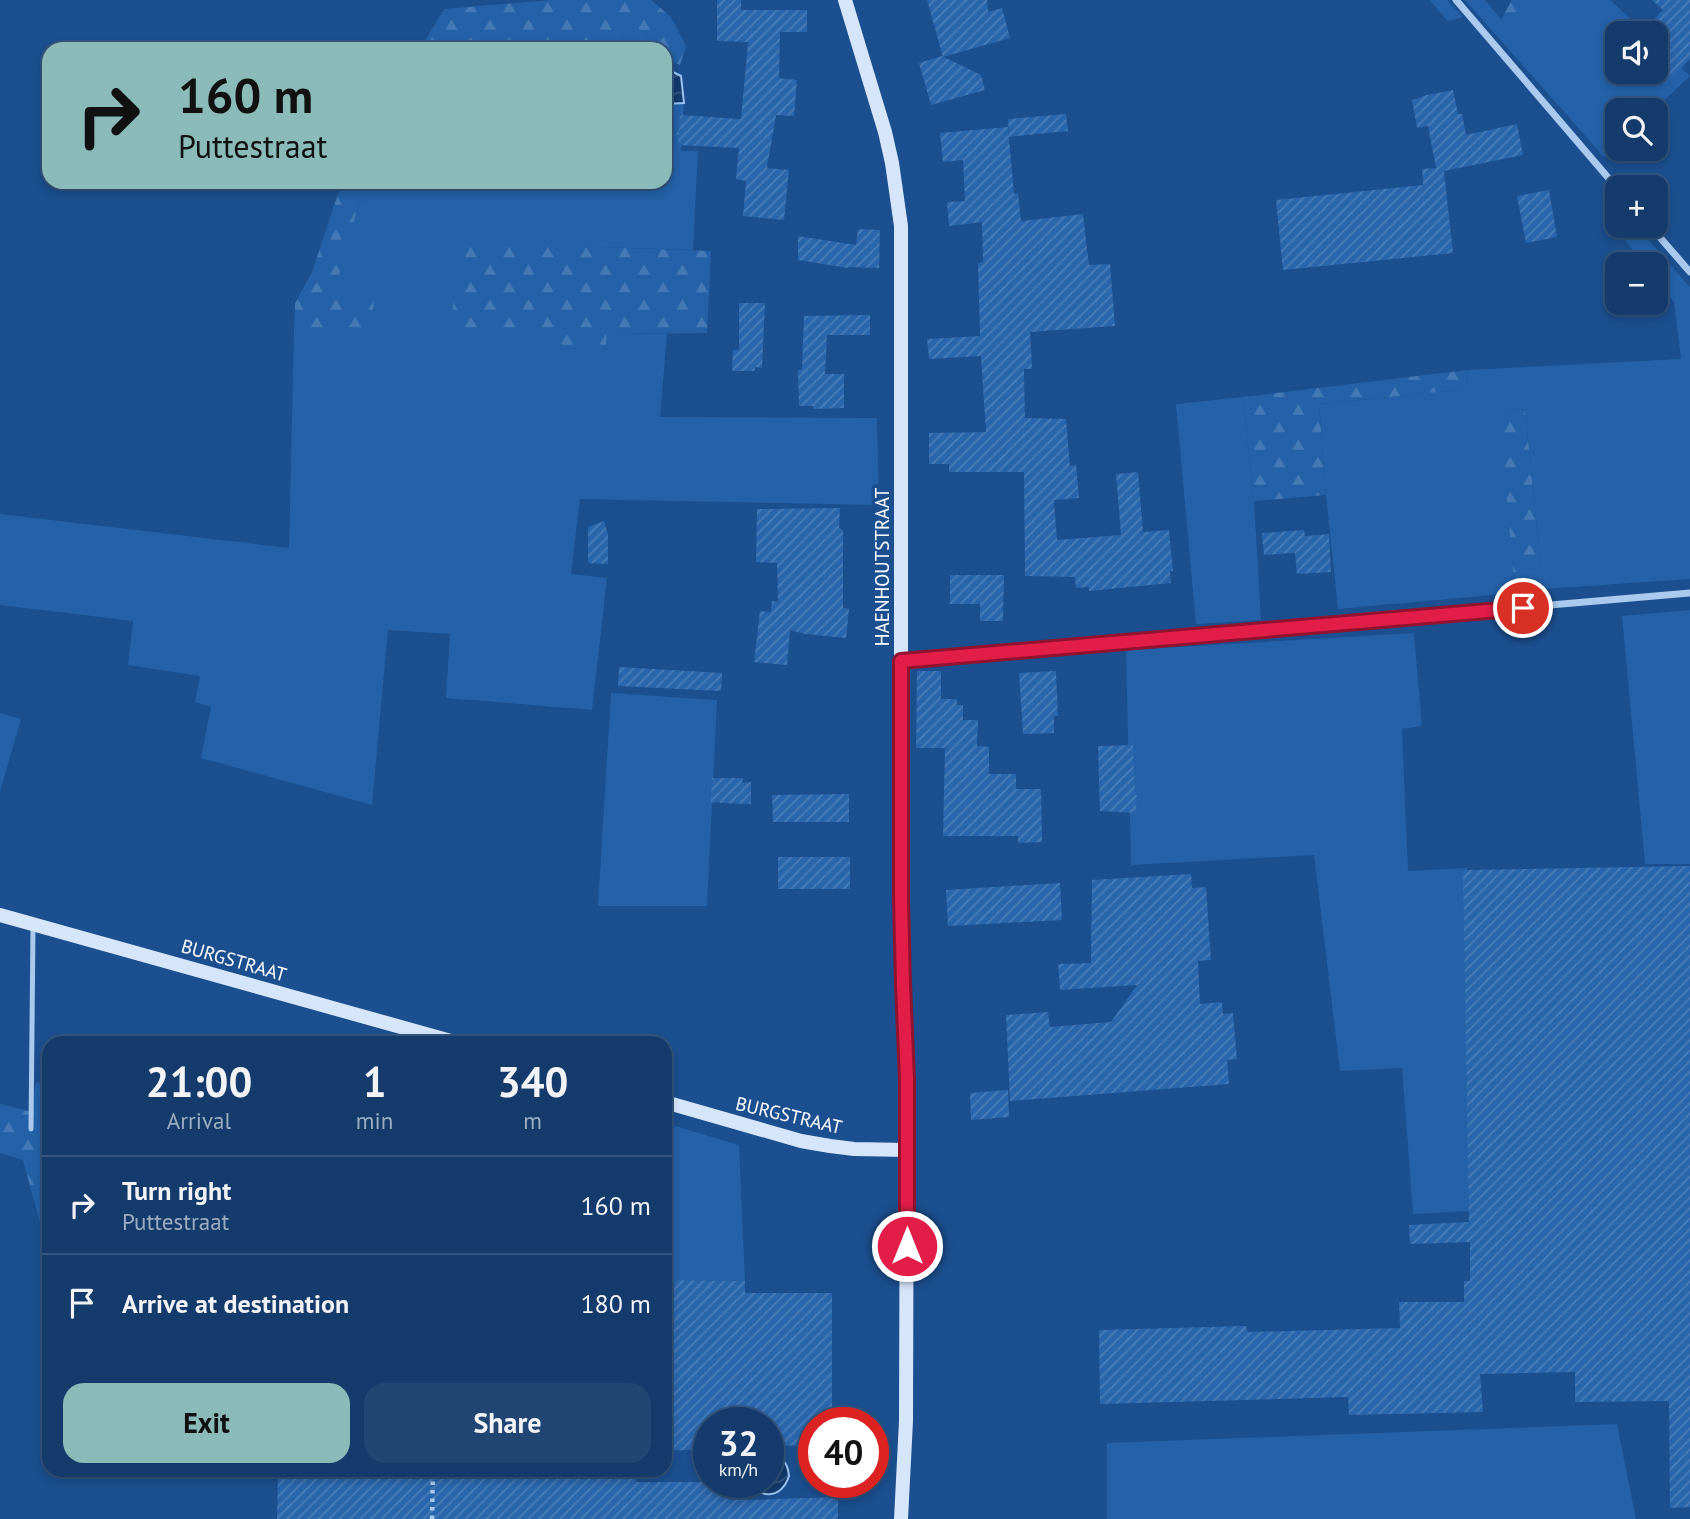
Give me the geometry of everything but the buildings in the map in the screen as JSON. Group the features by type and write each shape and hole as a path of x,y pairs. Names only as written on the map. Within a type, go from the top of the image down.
{"street":[{"name":"HAENHOUTSTRAAT","path":"845,0 887,142 901,226 901,899 907,1079 906,1421 901,1519"},
{"path":"1456,0 1606,175"},
{"path":"1660,238 1690,272"},
{"path":"901,661 1690,593"},
{"name":"BURGSTRAAT","path":"0,915 433,1036"},
{"name":"BURGSTRAAT","path":"672,1104 801,1141 842,1148 907,1150"}],"lane":[{"path":"32,1129 33,924"}],"path":[{"path":"432,1519 433,1477"}],"green space":[{"path":"551,0 651,0 671,17 686,46 680,65 672,61 672,42 651,42 646,33 636,28 623,32 622,42 424,42 444,9"},
{"path":"1429,0 1447,0 1463,17 1448,21"},
{"path":"1465,0 1485,0 1501,19 1515,30 1534,0 1610,0 1633,21 1605,21 1605,84 1668,84 1668,55 1690,76 1667,98 1605,98 1604,157"},
{"path":"1512,0 1534,0 1515,31 1501,19"},
{"path":"636,28 646,33 651,42 622,42 623,31"},
{"path":"684,103 681,152 672,151 672,104"},
{"path":"672,151 698,151 693,250 461,243 558,332 605,353 607,334 667,334 660,417 877,418 879,505 580,499 571,574 607,578 592,710 446,698 450,634 388,630 372,805 201,758 211,707 195,702 200,676 128,665 133,621 0,605 0,514 289,548 294,331 371,330 332,297 365,189 672,189"},
{"path":"340,189 365,189 333,297 374,300 371,331 294,331 295,303 312,272"},
{"path":"1623,238 1647,238 1659,252 1634,252"},
{"path":"461,242 711,251 707,333 607,334 605,353 560,350 558,332 450,330"},
{"path":"1668,262 1690,287 1690,579 1543,589 1525,409 1500,411 1515,593 1338,609 1319,404 1468,389 1467,370 1681,359 1674,302 1668,294"},
{"path":"1467,370 1468,389 1319,404 1326,495 1254,501 1243,397"},
{"path":"1243,397 1254,501 1261,620 1196,624 1176,404"},
{"path":"1525,409 1543,589 1515,593 1499,411"},
{"path":"1690,610 1690,864 1645,864 1622,616"},
{"path":"1414,633 1422,726 1402,729 1408,871 1467,868 1472,1211 1413,1214 1402,1068 1340,1071 1314,855 1131,865 1126,650"},
{"path":"611,693 717,700 707,906 598,906"},
{"path":"0,713 21,719 0,792"},
{"path":"36,1082 42,1084 42,1230 23,1160 0,1153 0,1104 32,1112"},
{"path":"672,1125 739,1145 745,1281 672,1280"},
{"path":"1617,1424 1636,1519 1107,1519 1107,1443"}],"water":[{"path":"672,72 681,76 684,103 672,104"},
{"path":"784,1462 789,1476 784,1486"}],"route":[{"path":"907,1246 907,1079 901,899 901,661 1523,608"}]}
